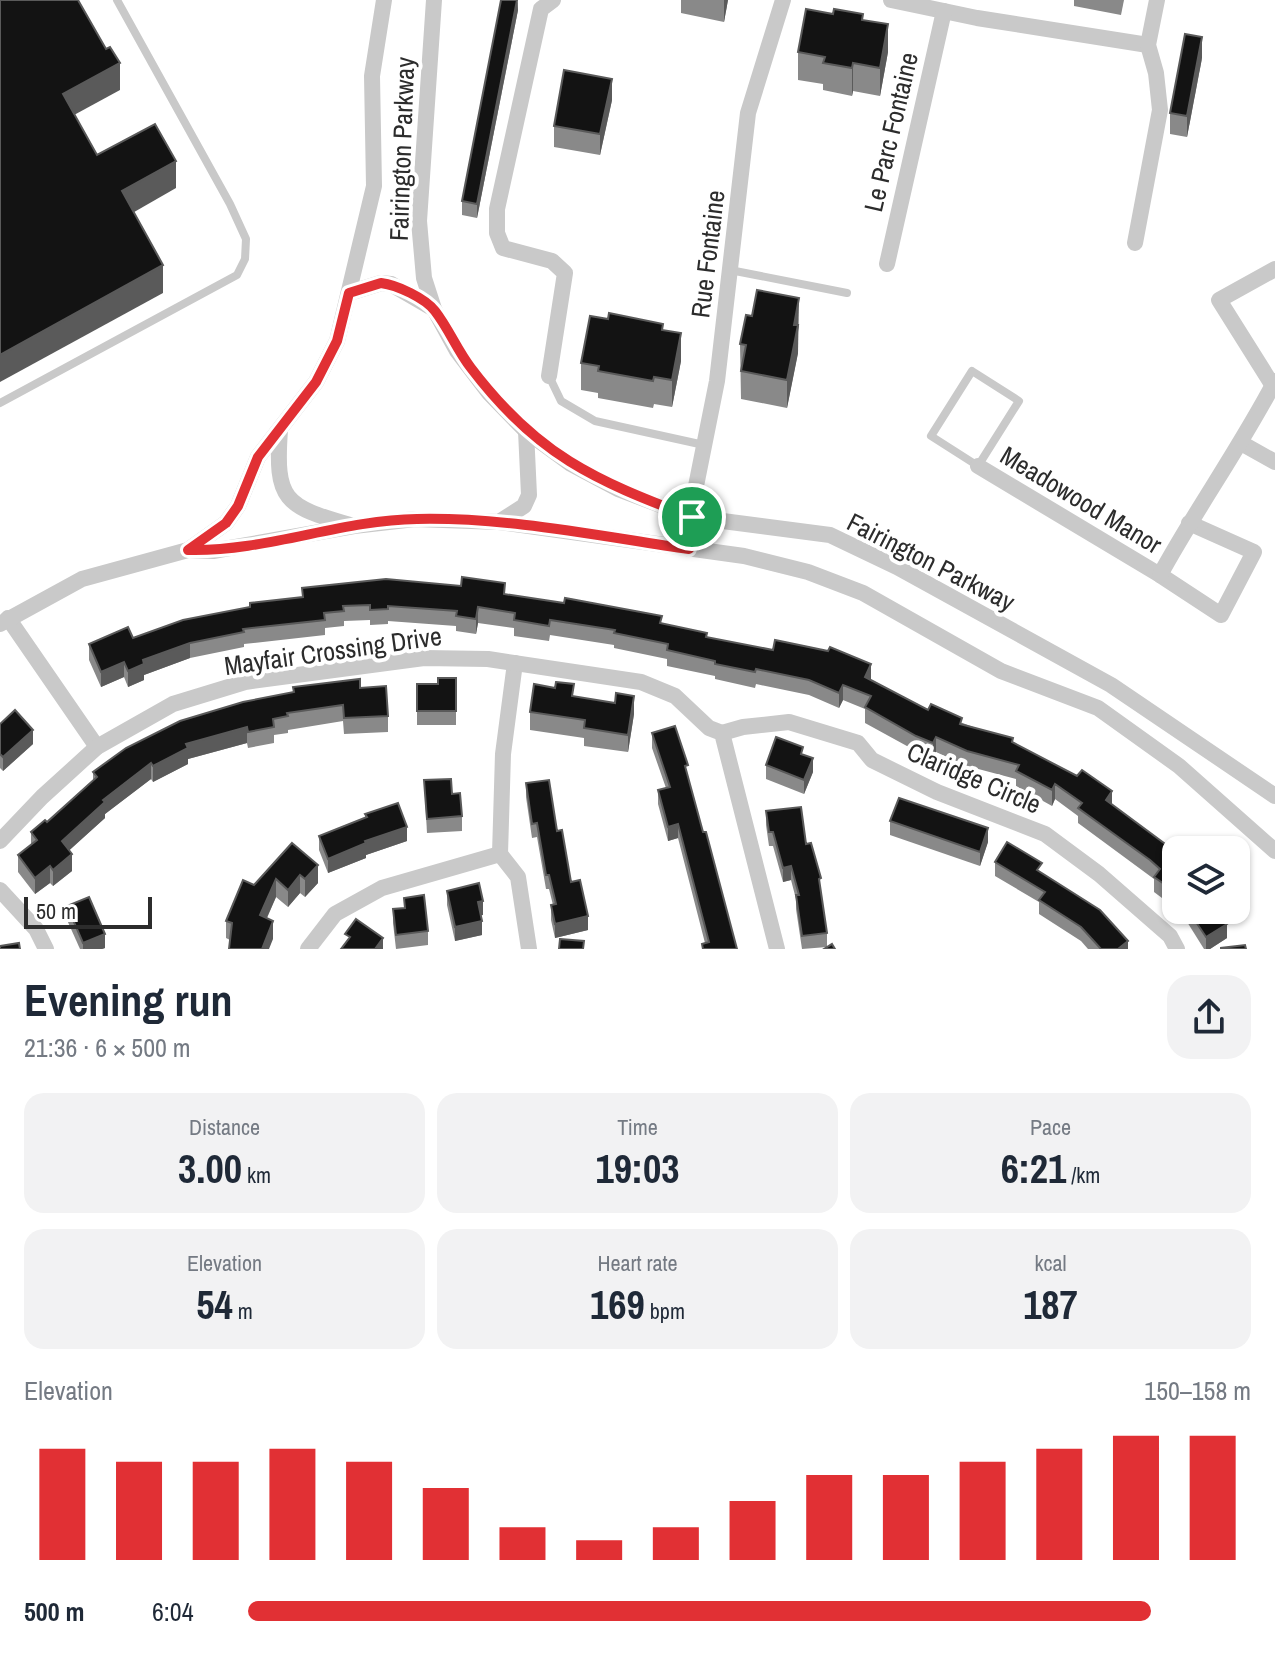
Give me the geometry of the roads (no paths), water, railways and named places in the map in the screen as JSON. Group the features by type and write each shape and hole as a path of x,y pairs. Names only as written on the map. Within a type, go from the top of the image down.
{"street":[{"name":"Fairington Parkway","path":"188,550 226,523 238,506 258,457 316,382 337,341 374,186 372,76 384,0"},
{"name":"Fairington Parkway","path":"431,0 419,221 424,278 434,309 457,351 489,393 526,431 571,464 618,489 692,517 830,535 897,567 1111,685 1275,796"},
{"path":"549,376 565,273 552,261 503,248 497,233 497,209 541,9 553,0"},
{"name":"Rue Fontaine","path":"689,549 717,381 748,113 783,0"},
{"path":"891,0 1148,45"},
{"path":"1135,243 1160,110 1156,73 1148,45 1157,0"},
{"name":"Le Parc Fontaine","path":"887,264 944,11"},
{"path":"1274,384 1219,300 1275,269"},
{"path":"349,293 381,283 391,284 434,309"},
{"name":"Meadowood Manor","path":"1160,575 1274,384"},
{"path":"280,430 279,481 288,497 306,512 354,526"},
{"path":"499,522 524,506 529,495 526,431"},
{"path":"1241,443 1275,462"},
{"name":"Meadowood Manor","path":"978,466 1221,615 1254,552 1189,523"},
{"path":"97,747 4,621 82,579 188,550 213,551 354,526 415,519 499,522 744,556 808,572 863,593 1001,671 1098,708 1179,766 1275,851"},
{"name":"Mayfair Crossing Drive","path":"0,841 97,747 173,704 245,682 424,658 488,659 641,682 675,696 709,728 722,733"},
{"path":"515,663 503,754 500,854 518,877 529,949"},
{"name":"Claridge Circle","path":"722,733 743,727 789,722 858,743 872,760 937,792 1045,834 1099,874 1170,936 1177,949"},
{"path":"722,733 777,949"},
{"path":"308,949 335,914 382,888 500,854"},
{"path":"0,890 36,929 46,949"}],"lane":[{"path":"0,403 237,275 245,259 246,239 230,204 117,0"},
{"path":"730,270 847,293"},
{"path":"972,371 1019,401 978,466 931,436 972,371"},
{"path":"549,376 561,401 595,421 704,445"}]}
